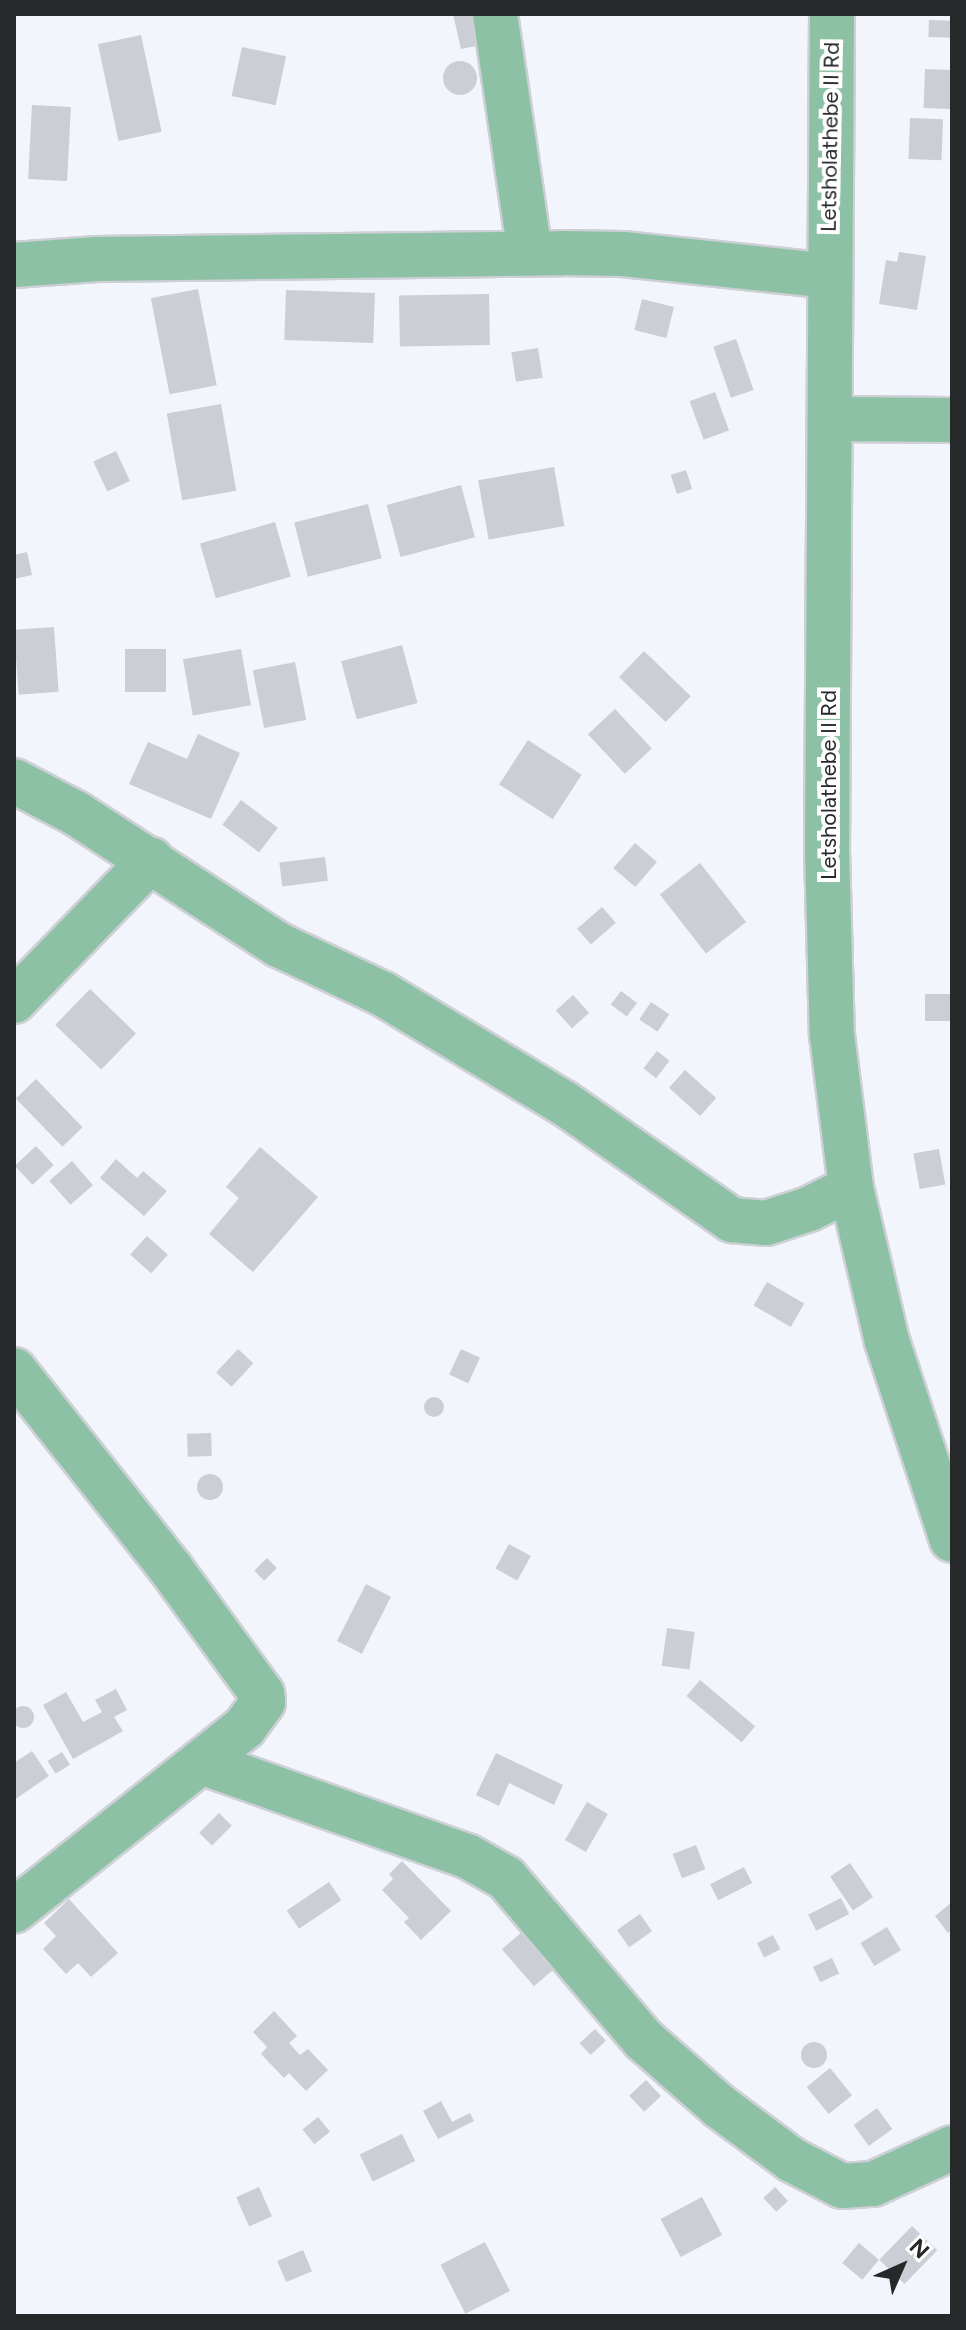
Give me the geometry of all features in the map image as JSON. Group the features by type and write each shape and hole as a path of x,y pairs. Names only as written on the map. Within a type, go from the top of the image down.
{"street":[{"path":"495,14 530,253"},
{"name":"Letsholathebe II Rd","path":"832,14 829,276 832,419 827,849 832,1035 851,1188 887,1341 952,1540"},
{"path":"14,265 97,259 623,254 829,276"},
{"path":"832,419 952,420"},
{"path":"14,781 151,860 279,945 383,994 564,1103 732,1220 766,1223 809,1209 851,1188"},
{"path":"14,1001 151,860"},
{"path":"14,1370 171,1569 262,1694 261,1709 254,1718 14,1911"},
{"path":"201,1762 467,1856 506,1878 644,2040 719,2106 780,2151 842,2186 873,2184 952,2148"}],"building":[{"path":"453,14 481,14 487,44 461,49"},
{"path":"929,20 952,21 951,38 928,37"},
{"path":"141,35 162,132 119,141 98,44"},
{"path":"242,47 286,56 276,105 232,96"},
{"path":"460,61 472,66 477,78 472,90 460,95 448,90 443,78 448,66"},
{"path":"925,69 952,70 951,109 924,108"},
{"path":"32,105 71,107 67,181 28,179"},
{"path":"910,118 943,119 942,160 909,159"},
{"path":"899,252 926,256 917,310 879,304 886,260 897,262"},
{"path":"198,289 217,385 170,394 151,298"},
{"path":"286,290 375,293 373,343 284,340"},
{"path":"489,294 490,345 400,347 399,296"},
{"path":"642,299 674,307 666,338 634,330"},
{"path":"736,339 754,390 731,398 713,347"},
{"path":"538,348 543,378 516,382 511,352"},
{"path":"715,392 729,431 704,440 690,401"},
{"path":"221,404 236,491 182,500 167,414"},
{"path":"116,451 130,481 107,491 93,462"},
{"path":"554,467 564,526 489,539 478,480"},
{"path":"686,470 692,489 677,494 671,475"},
{"path":"461,485 475,537 401,557 387,505"},
{"path":"368,504 382,558 308,577 294,522"},
{"path":"275,522 291,577 216,598 200,543"},
{"path":"27,552 32,575 14,579 14,555"},
{"path":"54,627 59,692 19,695 14,630"},
{"path":"402,645 418,703 357,719 341,661"},
{"path":"125,649 166,649 166,692 125,692"},
{"path":"241,649 251,705 193,715 183,659"},
{"path":"644,651 691,696 666,722 619,677"},
{"path":"295,662 306,720 264,728 253,670"},
{"path":"615,709 652,748 625,774 588,734"},
{"path":"198,734 240,753 211,819 129,784 148,742 187,759"},
{"path":"528,740 582,775 553,819 499,784"},
{"path":"241,800 278,828 259,852 222,825"},
{"path":"635,843 657,862 635,887 613,868"},
{"path":"325,857 328,881 282,886 279,863"},
{"path":"700,863 746,922 706,953 660,894"},
{"path":"602,907 616,923 591,944 577,929"},
{"path":"90,989 136,1033 101,1069 55,1025"},
{"path":"621,991 637,1003 627,1017 611,1005"},
{"path":"925,994 952,994 952,1021 925,1021"},
{"path":"573,995 589,1013 572,1028 556,1010"},
{"path":"651,1002 669,1014 657,1032 639,1019"},
{"path":"657,1051 670,1061 656,1078 643,1068"},
{"path":"685,1070 716,1098 700,1116 669,1088"},
{"path":"36,1079 83,1127 62,1147 16,1098"},
{"path":"36,1146 54,1165 33,1185 15,1166"},
{"path":"260,1147 318,1197 253,1272 209,1234 239,1198 226,1187"},
{"path":"939,1149 945,1184 920,1189 913,1154"},
{"path":"116,1159 137,1178 143,1171 167,1191 144,1216 100,1178"},
{"path":"72,1161 93,1185 70,1205 49,1181"},
{"path":"147,1236 168,1255 151,1273 130,1255"},
{"path":"767,1282 804,1304 791,1327 754,1305"},
{"path":"238,1349 253,1363 232,1387 216,1372"},
{"path":"461,1349 480,1358 468,1383 449,1374"},
{"path":"434,1397 441,1400 444,1407 441,1414 434,1417 427,1414 424,1407 427,1400"},
{"path":"211,1433 212,1456 188,1457 187,1434"},
{"path":"210,1474 219,1478 223,1487 219,1496 210,1500 201,1496 197,1487 201,1478"},
{"path":"509,1544 531,1556 517,1581 495,1568"},
{"path":"267,1558 277,1568 264,1581 254,1571"},
{"path":"366,1584 391,1597 362,1654 337,1641"},
{"path":"667,1628 695,1632 689,1670 662,1666"},
{"path":"700,1680 755,1726 742,1742 687,1696"},
{"path":"116,1689 127,1710 114,1717 123,1731 73,1759 43,1705 66,1692 83,1722 102,1712 95,1700"},
{"path":"23,1706 31,1709 34,1717 31,1725 23,1728 15,1725 12,1717 15,1709"},
{"path":"32,1751 49,1776 14,1800 14,1763"},
{"path":"62,1752 70,1765 56,1774 48,1761"},
{"path":"496,1753 563,1785 554,1805 509,1783 499,1806 476,1795"},
{"path":"587,1802 608,1814 586,1852 565,1840"},
{"path":"219,1813 232,1826 212,1846 199,1833"},
{"path":"696,1845 705,1869 682,1878 673,1854"},
{"path":"402,1861 451,1911 421,1940 404,1922 409,1918 382,1890 393,1879 389,1874"},
{"path":"850,1863 873,1897 853,1910 830,1876"},
{"path":"744,1867 752,1883 718,1900 710,1884"},
{"path":"329,1882 341,1900 299,1929 287,1911"},
{"path":"841,1898 849,1914 816,1931 808,1915"},
{"path":"69,1899 118,1953 91,1977 78,1963 66,1974 43,1949 56,1936 44,1923"},
{"path":"952,1902 952,1929 948,1933 935,1916"},
{"path":"640,1914 652,1931 629,1947 617,1930"},
{"path":"887,1927 901,1950 874,1966 860,1943"},
{"path":"523,1931 555,1968 534,1986 502,1949"},
{"path":"773,1935 780,1949 764,1957 757,1943"},
{"path":"832,1958 839,1973 820,1982 813,1967"},
{"path":"274,2011 297,2036 289,2043 300,2055 308,2049 328,2070 306,2091 289,2073 284,2078 261,2054 267,2047 253,2032"},
{"path":"595,2029 606,2041 591,2055 580,2043"},
{"path":"814,2042 823,2046 827,2055 823,2064 814,2068 805,2064 801,2055 805,2046"},
{"path":"830,2068 852,2095 829,2114 807,2087"},
{"path":"646,2080 661,2096 644,2112 629,2096"},
{"path":"441,2101 452,2122 470,2113 474,2121 438,2139 423,2111"},
{"path":"877,2108 892,2129 869,2146 854,2125"},
{"path":"318,2117 330,2132 314,2144 302,2130"},
{"path":"402,2134 415,2161 373,2182 360,2155"},
{"path":"259,2187 272,2216 249,2226 236,2197"},
{"path":"775,2187 788,2201 776,2212 763,2198"},
{"path":"702,2197 722,2235 681,2257 661,2219"},
{"path":"912,2226 937,2250 905,2284 879,2260"},
{"path":"485,2242 510,2291 465,2314 440,2265"},
{"path":"859,2243 879,2260 862,2280 842,2263"},
{"path":"303,2250 312,2271 286,2282 277,2261"}]}
